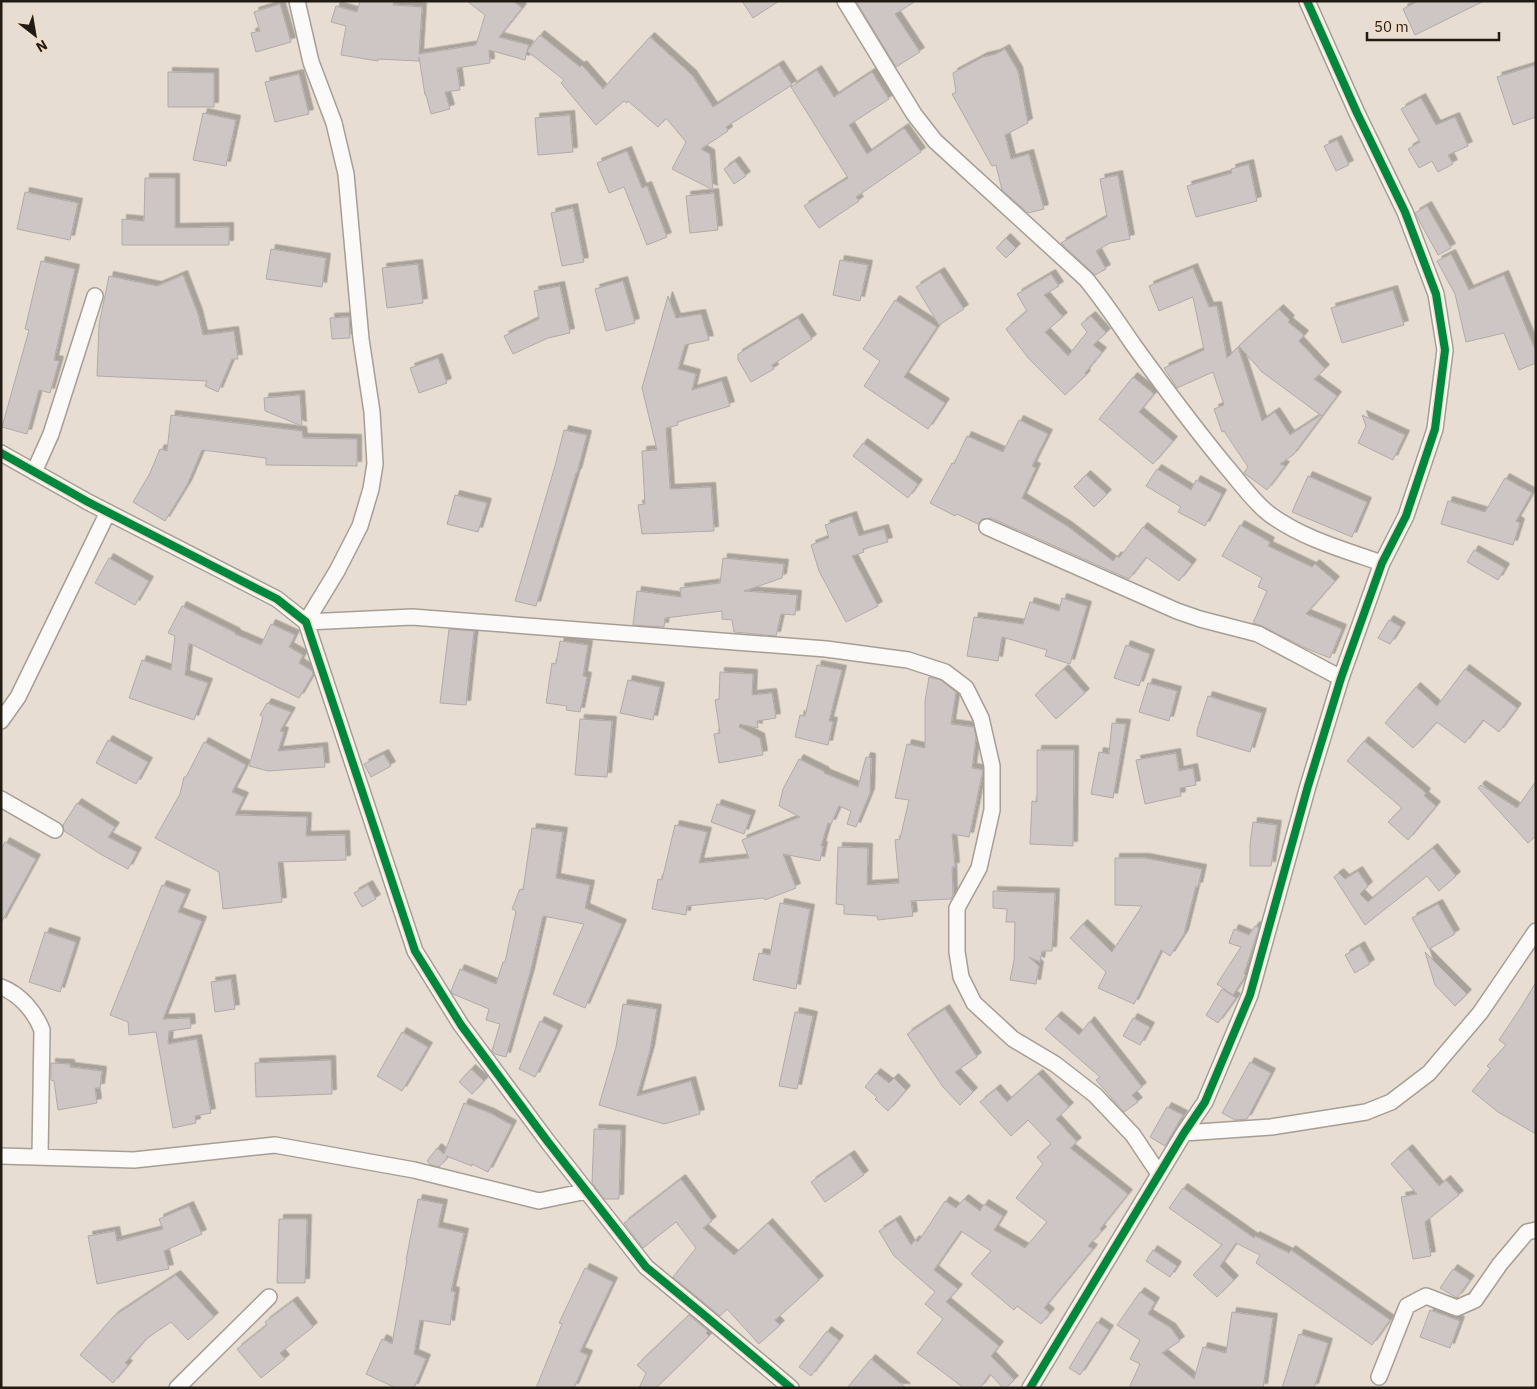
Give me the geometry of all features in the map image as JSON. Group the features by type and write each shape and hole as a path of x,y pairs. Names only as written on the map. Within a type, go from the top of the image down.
{"street":[{"path":"297,1 311,62 334,123 346,174 361,339 372,412 375,464 371,489 360,526 337,572 306,622"},
{"path":"845,1 914,114 935,141 1086,279 1105,302 1136,348 1209,445 1256,501 1267,512 1288,526 1330,545 1382,563"},
{"path":"1030,1388 1159,1174 1205,1102 1250,995 1308,786 1341,678 1382,563 1406,516 1435,430 1444,350 1436,294 1408,221 1307,1"},
{"path":"34,472 54,425 95,296"},
{"path":"1,453 108,512 277,599 306,622 415,951 461,1025 586,1191 646,1267 791,1388"},
{"path":"1,721 18,698 108,512"},
{"path":"987,526 1177,611 1258,634 1341,678"},
{"path":"306,622 412,616 826,649 908,660 945,672 966,688 981,718 992,766 992,810 979,868 957,908 957,952 961,978 974,1003 1013,1039 1055,1064 1095,1095 1133,1135 1159,1174"},
{"path":"1,799 55,830"},
{"path":"1184,1134 1271,1127 1366,1112 1391,1102 1429,1073 1480,1013 1536,931"},
{"path":"1,987 21,1000 36,1016 42,1030 40,1157"},
{"path":"1,1156 134,1160 275,1145 414,1170 539,1201 586,1191"},
{"path":"1379,1377 1407,1306 1426,1296 1457,1308 1475,1300 1500,1264 1527,1232 1536,1230"},
{"path":"177,1388 269,1297"}],"building":[{"path":"360,1 394,1 393,5 422,7 419,54 476,45 485,15 467,1 513,1 522,8 499,37 529,45 525,60 489,50 490,63 457,68 460,90 445,92 450,109 431,114 425,95 419,57 419,61 378,59 378,61 341,55 346,26 331,22 336,6 357,12"},
{"path":"742,1 779,1 753,18"},
{"path":"856,1 916,1 895,14 920,52 896,67"},
{"path":"1418,1 1484,1 1415,35 1403,9"},
{"path":"280,4 291,42 256,52 251,33 260,31 254,12"},
{"path":"540,35 580,67 582,65 603,89 650,37 692,75 713,107 779,65 792,85 726,127 728,131 701,149 710,154 713,190 672,169 686,142 666,118 658,127 628,101 627,103 624,101 596,125 561,83 564,80 527,51"},
{"path":"1005,49 1018,71 1028,123 1005,135 1011,159 1029,154 1044,209 1028,213 1002,190 996,165 992,166 952,94 956,92 953,73 983,57 996,54"},
{"path":"1536,65 1536,117 1513,125 1497,77"},
{"path":"817,70 834,97 872,72 889,99 849,125 867,154 904,128 921,152 856,197 859,201 819,228 804,206 848,178 791,87"},
{"path":"168,72 214,73 214,107 168,107"},
{"path":"299,74 309,114 275,122 265,82"},
{"path":"1421,98 1436,125 1455,117 1468,146 1448,155 1453,164 1438,172 1432,161 1419,168 1408,149 1420,142 1401,109"},
{"path":"203,113 236,120 226,166 193,160"},
{"path":"570,115 573,152 538,155 535,118"},
{"path":"1337,140 1349,165 1336,171 1324,146"},
{"path":"627,151 642,188 647,186 667,237 647,245 624,187 609,193 597,163"},
{"path":"735,161 746,176 734,184 724,169"},
{"path":"1249,164 1257,201 1196,217 1187,186 1232,173 1231,169"},
{"path":"1118,175 1130,239 1110,243 1096,251 1106,269 1095,275 1061,243 1107,217 1100,179"},
{"path":"145,178 175,178 175,228 229,227 229,245 122,245 122,219 144,221"},
{"path":"25,192 78,203 70,240 17,229"},
{"path":"714,193 718,230 690,233 686,196"},
{"path":"1427,206 1451,248 1438,255 1415,213"},
{"path":"573,208 584,262 562,266 551,213"},
{"path":"1006,238 1016,248 1006,258 996,248"},
{"path":"271,249 326,258 322,287 266,279"},
{"path":"1451,254 1469,290 1504,275 1536,352 1536,363 1519,370 1504,333 1466,342 1455,294 1437,261"},
{"path":"840,260 868,265 860,301 833,295"},
{"path":"41,261 75,269 54,360 59,361 50,393 39,390 27,434 2,427 29,330 25,329"},
{"path":"418,264 423,303 387,308 382,268"},
{"path":"1193,268 1209,307 1217,306 1227,358 1238,347 1262,421 1275,412 1290,435 1322,416 1293,455 1280,464 1285,466 1267,490 1244,473 1248,467 1224,431 1222,432 1214,409 1224,405 1213,372 1177,388 1164,368 1204,350 1193,297 1159,311 1149,286"},
{"path":"940,272 964,309 939,325 916,287"},
{"path":"1051,274 1059,286 1044,295 1063,317 1045,332 1068,356 1087,332 1081,324 1091,316 1106,333 1093,345 1102,352 1085,373 1086,375 1065,395 1029,359 1006,329 1027,311 1017,294"},
{"path":"183,275 198,314 203,335 234,331 238,359 232,359 218,392 205,386 207,381 97,376 99,325 109,276 157,286"},
{"path":"623,281 635,323 606,331 595,289"},
{"path":"560,286 570,333 548,338 513,354 504,336 539,319 534,291"},
{"path":"1393,290 1404,325 1342,343 1331,308"},
{"path":"668,296 676,318 701,314 709,340 685,345 678,369 696,374 692,390 722,381 730,406 677,422 678,425 666,428 670,489 711,487 714,531 642,534 638,505 645,504 642,451 657,450 642,388"},
{"path":"895,300 937,327 904,377 945,403 928,429 864,386 880,361 863,349"},
{"path":"1279,309 1290,320 1288,322 1304,335 1299,341 1325,369 1314,379 1337,396 1322,416 1262,372 1239,346"},
{"path":"349,317 350,338 332,339 330,318"},
{"path":"798,318 812,339 772,365 774,369 751,382 738,360 738,354"},
{"path":"438,358 447,383 419,393 410,368"},
{"path":"1133,377 1154,394 1139,412 1173,441 1153,464 1099,419"},
{"path":"300,395 302,426 265,411 264,398"},
{"path":"171,415 302,431 303,438 357,439 357,466 266,465 266,458 202,450 187,485 165,521 133,502 150,473 160,449 167,451"},
{"path":"1362,415 1405,435 1393,460 1358,443 1366,426"},
{"path":"1019,420 1048,434 1032,466 1036,468 1022,498 1067,526 1113,561 1117,556 1119,558 1143,527 1192,564 1179,581 1146,557 1129,579 991,518 982,519 978,524 957,514 955,516 930,503 952,463 954,464 967,436 1003,452"},
{"path":"564,430 587,435 536,606 515,601"},
{"path":"863,443 918,484 908,498 853,456"},
{"path":"1157,469 1191,490 1196,480 1222,494 1205,526 1178,512 1181,507 1146,486"},
{"path":"1086,475 1107,494 1094,507 1074,487"},
{"path":"1308,476 1367,502 1352,537 1292,512"},
{"path":"1505,478 1532,493 1516,521 1520,523 1513,545 1441,524 1448,501 1485,512"},
{"path":"455,495 487,503 478,532 447,524"},
{"path":"852,516 859,536 884,529 888,542 863,549 864,552 852,556 878,606 846,622 819,571 811,545 829,538 825,525"},
{"path":"1240,525 1270,542 1268,546 1312,567 1315,564 1335,581 1306,614 1342,629 1330,658 1253,623 1267,591 1258,587 1262,578 1222,556"},
{"path":"1474,550 1505,568 1498,580 1467,562"},
{"path":"109,558 149,581 135,605 95,583"},
{"path":"723,558 784,564 782,578 744,591 797,595 795,615 781,614 776,636 734,632 732,620 722,619 722,611 665,618 664,627 633,625 637,591 681,597 680,588 720,583"},
{"path":"1062,598 1087,606 1070,664 1045,656 1047,650 1002,637 998,661 967,656 974,617 1023,624 1030,602 1059,611"},
{"path":"182,606 235,634 261,645 271,624 295,635 289,647 303,655 299,663 312,671 313,674 299,698 189,643 185,675 208,683 194,720 129,698 142,660 171,670 175,636 168,633"},
{"path":"1389,620 1401,627 1390,644 1378,638"},
{"path":"449,629 474,631 466,705 440,703"},
{"path":"560,641 588,645 583,676 587,677 580,712 566,710 567,706 546,703 552,663 556,664"},
{"path":"1126,645 1150,654 1139,686 1114,678"},
{"path":"817,665 842,670 829,721 833,722 828,745 795,737 800,715 805,716"},
{"path":"1064,669 1085,693 1056,719 1035,695"},
{"path":"1465,669 1517,708 1499,732 1483,720 1465,743 1437,722 1413,748 1385,723 1416,687 1437,706"},
{"path":"720,672 753,674 752,695 772,693 776,718 757,721 758,728 740,724 739,727 760,738 763,755 719,763 714,734 720,733 715,700 719,699"},
{"path":"929,677 941,680 956,692 951,724 974,727 976,738 972,768 983,770 969,837 952,834 955,867 952,867 953,895 951,899 911,901 913,916 878,920 877,916 844,914 844,905 836,904 838,847 868,848 867,885 899,883 895,840 900,839 909,800 895,798 907,744 925,748 925,701"},
{"path":"628,680 660,687 653,720 620,713"},
{"path":"1148,683 1177,691 1169,721 1139,712"},
{"path":"1208,696 1262,713 1250,752 1197,736 1197,730"},
{"path":"267,703 291,712 280,731 284,732 278,751 323,747 325,767 268,771 249,766 263,717 260,715"},
{"path":"580,719 612,721 607,777 575,775"},
{"path":"1112,723 1126,724 1113,798 1091,794 1099,752 1109,754"},
{"path":"108,740 148,762 136,784 96,763"},
{"path":"1364,741 1426,793 1424,796 1436,806 1408,840 1388,822 1402,808 1347,761"},
{"path":"204,742 246,765 232,792 244,797 235,815 307,817 306,836 345,835 346,860 278,862 282,902 223,909 219,872 155,838 180,794 184,777 186,777"},
{"path":"1037,750 1074,750 1073,846 1030,844 1032,801 1037,802"},
{"path":"1176,753 1179,771 1193,768 1196,785 1180,788 1181,796 1145,804 1136,760"},
{"path":"384,754 391,766 371,777 364,764"},
{"path":"866,757 871,758 870,793 856,827 847,824 851,811 839,806 831,824 828,823 821,846 823,846 820,861 783,854 796,888 765,900 764,898 687,906 686,915 652,909 658,879 662,880 675,825 707,832 699,863 749,858 742,840 800,817 779,806 783,789 799,759 824,773 858,787"},
{"path":"1536,781 1536,836 1528,843 1478,788 1481,785 1517,808"},
{"path":"77,803 115,827 108,837 137,852 128,869 64,831 63,825"},
{"path":"717,804 751,815 744,834 711,822"},
{"path":"1253,822 1277,825 1271,866 1250,866"},
{"path":"532,828 563,832 556,878 590,885 585,908 622,924 585,1008 553,994 584,924 543,916 530,973 506,1057 495,1054 492,1051 500,1024 486,1020 489,1009 453,994 451,991 460,969 496,984 503,962 505,962 516,911 512,909 520,889 523,890"},
{"path":"5,842 36,859 1,923 1,850"},
{"path":"1433,848 1456,876 1439,891 1427,876 1365,925 1334,877 1339,873 1345,879 1358,871 1368,886 1360,894 1368,902"},
{"path":"1115,858 1145,858 1202,869 1184,934 1170,956 1161,950 1134,1004 1098,988 1106,972 1070,938 1083,924 1112,952 1142,906 1115,905"},
{"path":"162,885 186,894 178,912 202,921 163,1019 190,1018 191,1028 169,1031 168,1044 197,1039 211,1113 195,1116 196,1123 173,1128 156,1032 129,1035 128,1022 110,1015"},
{"path":"368,885 376,899 362,907 354,893"},
{"path":"993,891 1055,893 1052,951 1042,951 1040,962 1029,957 1039,966 1036,984 1010,980 1014,960 1015,922 1006,922 1007,909 993,908"},
{"path":"780,903 810,909 796,989 753,980 759,953 770,955"},
{"path":"1438,904 1455,934 1429,949 1412,918"},
{"path":"1255,926 1259,928 1244,974 1246,975 1233,995 1217,984 1241,947 1229,943 1234,929 1249,935"},
{"path":"45,932 76,942 60,992 29,982"},
{"path":"1360,946 1370,964 1355,973 1345,955"},
{"path":"1425,952 1467,994 1455,1006 1435,985"},
{"path":"231,979 235,1009 215,1012 211,982"},
{"path":"1536,982 1536,1134 1498,1112 1472,1091 1490,1069 1487,1066 1506,1045 1499,1040"},
{"path":"1222,989 1236,998 1218,1023 1206,1015"},
{"path":"623,1004 657,1009 650,1050 637,1096 691,1081 700,1114 664,1124 599,1105 616,1047"},
{"path":"945,1009 977,1057 955,1072 973,1092 960,1105 943,1087 907,1034"},
{"path":"795,1012 813,1016 797,1089 779,1086"},
{"path":"1057,1016 1079,1035 1090,1021 1142,1087 1132,1095 1138,1102 1124,1112 1096,1080 1100,1077 1045,1029"},
{"path":"1133,1018 1150,1027 1140,1045 1123,1036"},
{"path":"540,1021 558,1030 535,1077 519,1069"},
{"path":"402,1032 428,1047 402,1091 377,1076"},
{"path":"331,1060 332,1094 256,1097 255,1063"},
{"path":"1250,1062 1271,1073 1247,1119 1235,1120 1222,1113"},
{"path":"51,1063 70,1064 70,1067 102,1071 100,1088 95,1088 97,1103 58,1110 54,1081 51,1080"},
{"path":"471,1069 484,1081 472,1094 459,1082"},
{"path":"876,1073 889,1083 894,1078 906,1090 888,1111 875,1099 877,1097 865,1087"},
{"path":"1038,1074 1069,1107 1056,1119 1077,1142 1070,1148 1128,1194 1100,1229 1102,1231 1088,1246 1093,1249 1044,1308 1050,1313 1041,1324 1017,1306 1014,1310 971,1274 991,1251 961,1231 934,1270 958,1289 946,1302 999,1346 991,1356 1014,1380 1006,1388 1003,1388 990,1374 980,1388 964,1388 917,1353 943,1319 925,1304 935,1292 894,1256 879,1231 896,1220 911,1245 915,1240 918,1242 945,1201 956,1208 964,1199 980,1211 984,1204 1003,1216 994,1230 1025,1248 1047,1222 1016,1198 1043,1164 1037,1157 1051,1144 1028,1120 1011,1136 980,1102 996,1089 1007,1102"},
{"path":"464,1103 490,1113 512,1125 488,1172 472,1164 472,1166 446,1156 448,1157 439,1167 431,1165 427,1161 437,1148 444,1154"},
{"path":"1167,1107 1183,1115 1165,1146 1150,1137"},
{"path":"594,1129 621,1130 619,1199 604,1199 592,1183"},
{"path":"1408,1149 1439,1186 1446,1180 1459,1195 1425,1222 1431,1256 1413,1259 1401,1197 1417,1194 1391,1164"},
{"path":"850,1155 864,1175 825,1202 811,1182"},
{"path":"681,1179 712,1221 703,1228 734,1255 768,1223 819,1280 775,1320 780,1325 759,1344 727,1309 720,1316 673,1277 696,1248 676,1222 643,1248 624,1223"},
{"path":"1183,1188 1254,1238 1255,1236 1289,1253 1291,1250 1390,1320 1372,1345 1256,1263 1260,1255 1236,1243 1220,1266 1234,1280 1217,1297 1193,1275 1222,1245 1169,1208"},
{"path":"418,1199 443,1204 438,1227 464,1233 451,1291 455,1292 450,1325 420,1320 414,1354 426,1359 414,1388 396,1388 366,1374 382,1339 392,1344"},
{"path":"189,1206 202,1234 164,1251 169,1269 97,1284 88,1236 115,1231 117,1241 163,1229 159,1219"},
{"path":"279,1219 307,1219 305,1283 277,1283"},
{"path":"1153,1250 1177,1266 1170,1277 1146,1261"},
{"path":"585,1268 613,1282 580,1352 588,1355 574,1388 536,1388 562,1324 559,1323"},
{"path":"1453,1269 1470,1280 1457,1298 1440,1288"},
{"path":"176,1275 214,1317 188,1340 171,1322 146,1339 125,1363 128,1365 113,1383 80,1355 114,1316"},
{"path":"1140,1292 1155,1302 1148,1314 1171,1328 1180,1341 1162,1353 1194,1379 1203,1347 1226,1353 1232,1312 1273,1318 1263,1388 1129,1388 1140,1364 1130,1359 1140,1340 1117,1325"},
{"path":"293,1301 313,1327 280,1353 285,1359 261,1378 237,1349 267,1325 265,1322"},
{"path":"1430,1310 1460,1321 1450,1348 1420,1337"},
{"path":"689,1315 708,1331 706,1333 709,1336 656,1388 639,1388 646,1373 637,1365"},
{"path":"1097,1322 1109,1330 1080,1375 1069,1368"},
{"path":"827,1331 839,1340 811,1376 799,1367"},
{"path":"1299,1334 1328,1343 1314,1388 1282,1388"},
{"path":"871,1359 906,1388 847,1388"}],"cycle path":[{"path":"1030,1388 1184,1133 1205,1102 1250,995 1308,786 1341,678 1382,563 1406,516 1435,429 1445,350 1436,294 1405,212 1357,113 1307,1"},
{"path":"1,453 88,502 277,599 306,622 415,951 461,1025 548,1142 646,1267 791,1388"}]}
